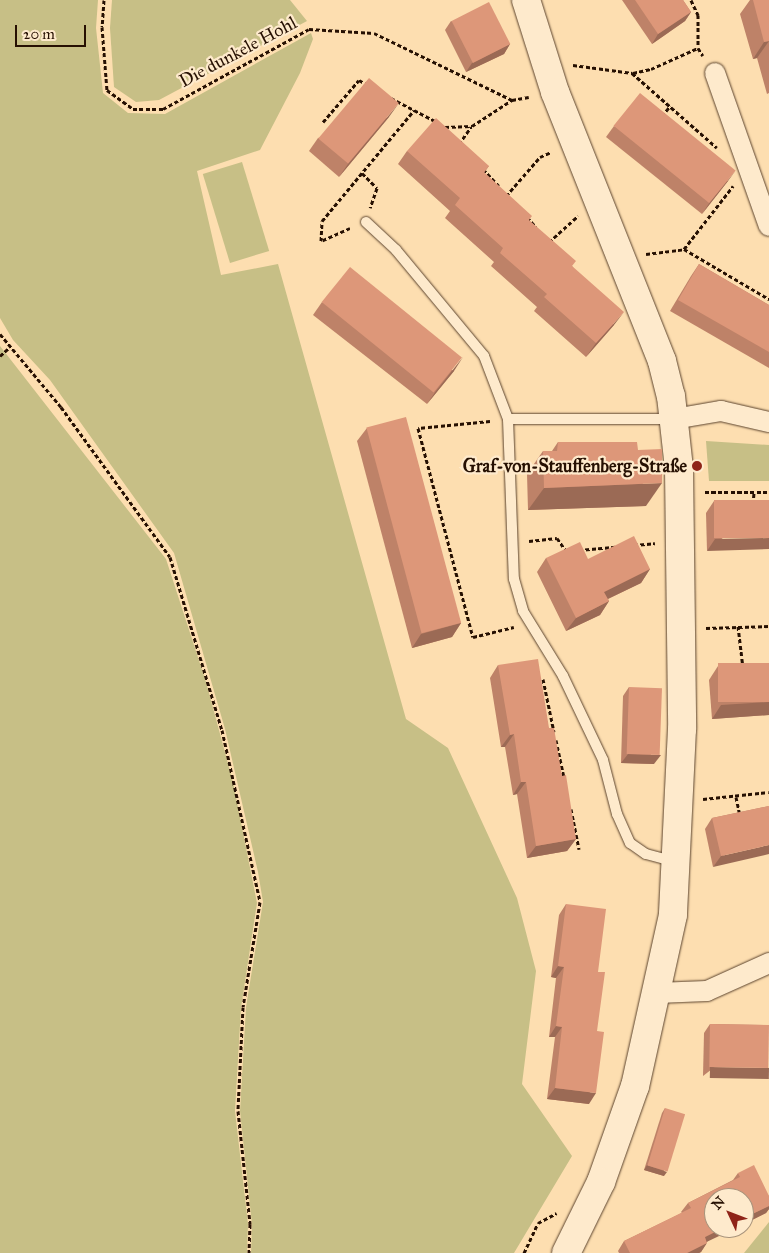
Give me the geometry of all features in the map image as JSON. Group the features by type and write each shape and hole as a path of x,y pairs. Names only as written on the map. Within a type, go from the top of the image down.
{"street":[{"path":"526,0 555,92 602,203 662,361 674,419 680,492 682,728 673,915 635,1086 601,1182 566,1253"},
{"path":"715,73 747,169 769,226"},
{"path":"674,419 721,411 769,422"},
{"path":"657,993 707,991 769,963"}],"lane":[{"path":"366,222 396,250 484,356 508,419 514,579 523,611 563,676 603,760 617,814 630,843 646,854 677,862"},
{"path":"508,419 674,419"}],"path":[{"name":"Die dunkele Hohl","path":"104,0 102,28 107,90 133,109 163,109 309,29 374,33 512,100"},
{"path":"692,0 698,15 698,48 715,73"},
{"path":"544,61 632,73 650,69 698,48"},
{"path":"632,73 716,146 747,169 684,249"},
{"path":"323,122 359,80 374,89"},
{"path":"455,148 472,126 512,100 555,92"},
{"path":"382,93 445,126 450,132"},
{"path":"660,118 670,106"},
{"path":"362,174 377,188 366,222 321,241 322,222 414,110"},
{"path":"445,126 472,126"},
{"path":"455,137 466,149"},
{"path":"502,201 540,157 574,139"},
{"path":"711,151 716,146"},
{"path":"477,162 513,202"},
{"path":"545,247 587,208 602,203"},
{"path":"525,215 538,228"},
{"path":"544,235 556,249"},
{"path":"623,258 684,249 769,299"},
{"path":"721,282 726,274"},
{"path":"0,334 9,348 43,385 170,557 235,783 260,902 243,1007 238,1111 250,1224 249,1253"},
{"path":"0,356 9,348"},
{"path":"482,421 418,428 473,637 514,627"},
{"path":"680,492 769,492"},
{"path":"752,512 754,492"},
{"path":"513,542 557,538 567,552 680,540"},
{"path":"738,626 744,678"},
{"path":"707,628 769,626"},
{"path":"563,676 543,676 565,782"},
{"path":"702,799 736,797 769,792"},
{"path":"736,797 742,821"},
{"path":"569,801 579,849"}],"shaded area":[{"path":"0,0 98,0 96,28 103,93 128,113 165,114 311,33 313,39 300,73 260,150 197,171 221,275 278,264 406,719 448,748 517,898 536,971 522,1084 572,1156 514,1253 251,1253 252,1225 240,1111 246,1007 263,902 258,872 225,729 174,553 50,380 13,340 0,318"},
{"path":"112,0 290,0 307,21 159,100 136,102 114,87 110,28"},
{"path":"242,162 269,251 230,263 203,174"},
{"path":"0,346 166,559 206,682 233,782 257,903 241,1008 235,1111 248,1224 247,1253 0,1253"},
{"path":"706,441 769,445 769,481 709,481"},
{"path":"769,1222 769,1253 744,1253"}],"building":[{"path":"635,0 683,0 691,12 658,34"},
{"path":"753,0 769,0 769,41 764,42"},
{"path":"489,2 510,44 473,63 452,21"},
{"path":"369,78 399,103 348,164 318,139"},
{"path":"640,93 736,170 709,203 614,126"},
{"path":"436,118 489,166 484,172 532,216 529,220 576,261 572,266 624,312 596,343 544,297 547,294 500,253 503,248 455,205 460,198 407,151"},
{"path":"699,264 769,305 769,352 678,300"},
{"path":"350,267 462,358 434,393 322,302"},
{"path":"406,417 461,623 422,633 366,428"},
{"path":"558,442 637,442 638,450 662,449 662,483 544,488 543,451 557,451"},
{"path":"714,500 769,500 769,538 714,538"},
{"path":"634,536 650,569 604,592 609,601 576,618 546,558 580,542 588,559"},
{"path":"538,659 549,728 554,728 562,776 566,775 576,839 536,846 526,782 521,782 514,734 510,735 498,665"},
{"path":"718,663 769,663 769,702 718,702"},
{"path":"629,687 662,688 660,755 627,754"},
{"path":"769,806 769,845 721,856 712,818"},
{"path":"566,904 606,909 598,972 605,972 597,1031 604,1032 596,1093 555,1088 562,1027 556,1026 564,967 558,966"},
{"path":"710,1024 769,1025 768,1068 709,1067"},
{"path":"665,1108 685,1114 668,1172 647,1165"},
{"path":"754,1165 769,1196 769,1206 754,1213 754,1188 718,1188 740,1177 738,1173"},
{"path":"704,1195 704,1238 707,1243 687,1253 630,1253 624,1241 691,1208 688,1203"}],"place":[{"name":"Graf-von-Stauffenberg-Straße","path":"697,466"}]}
